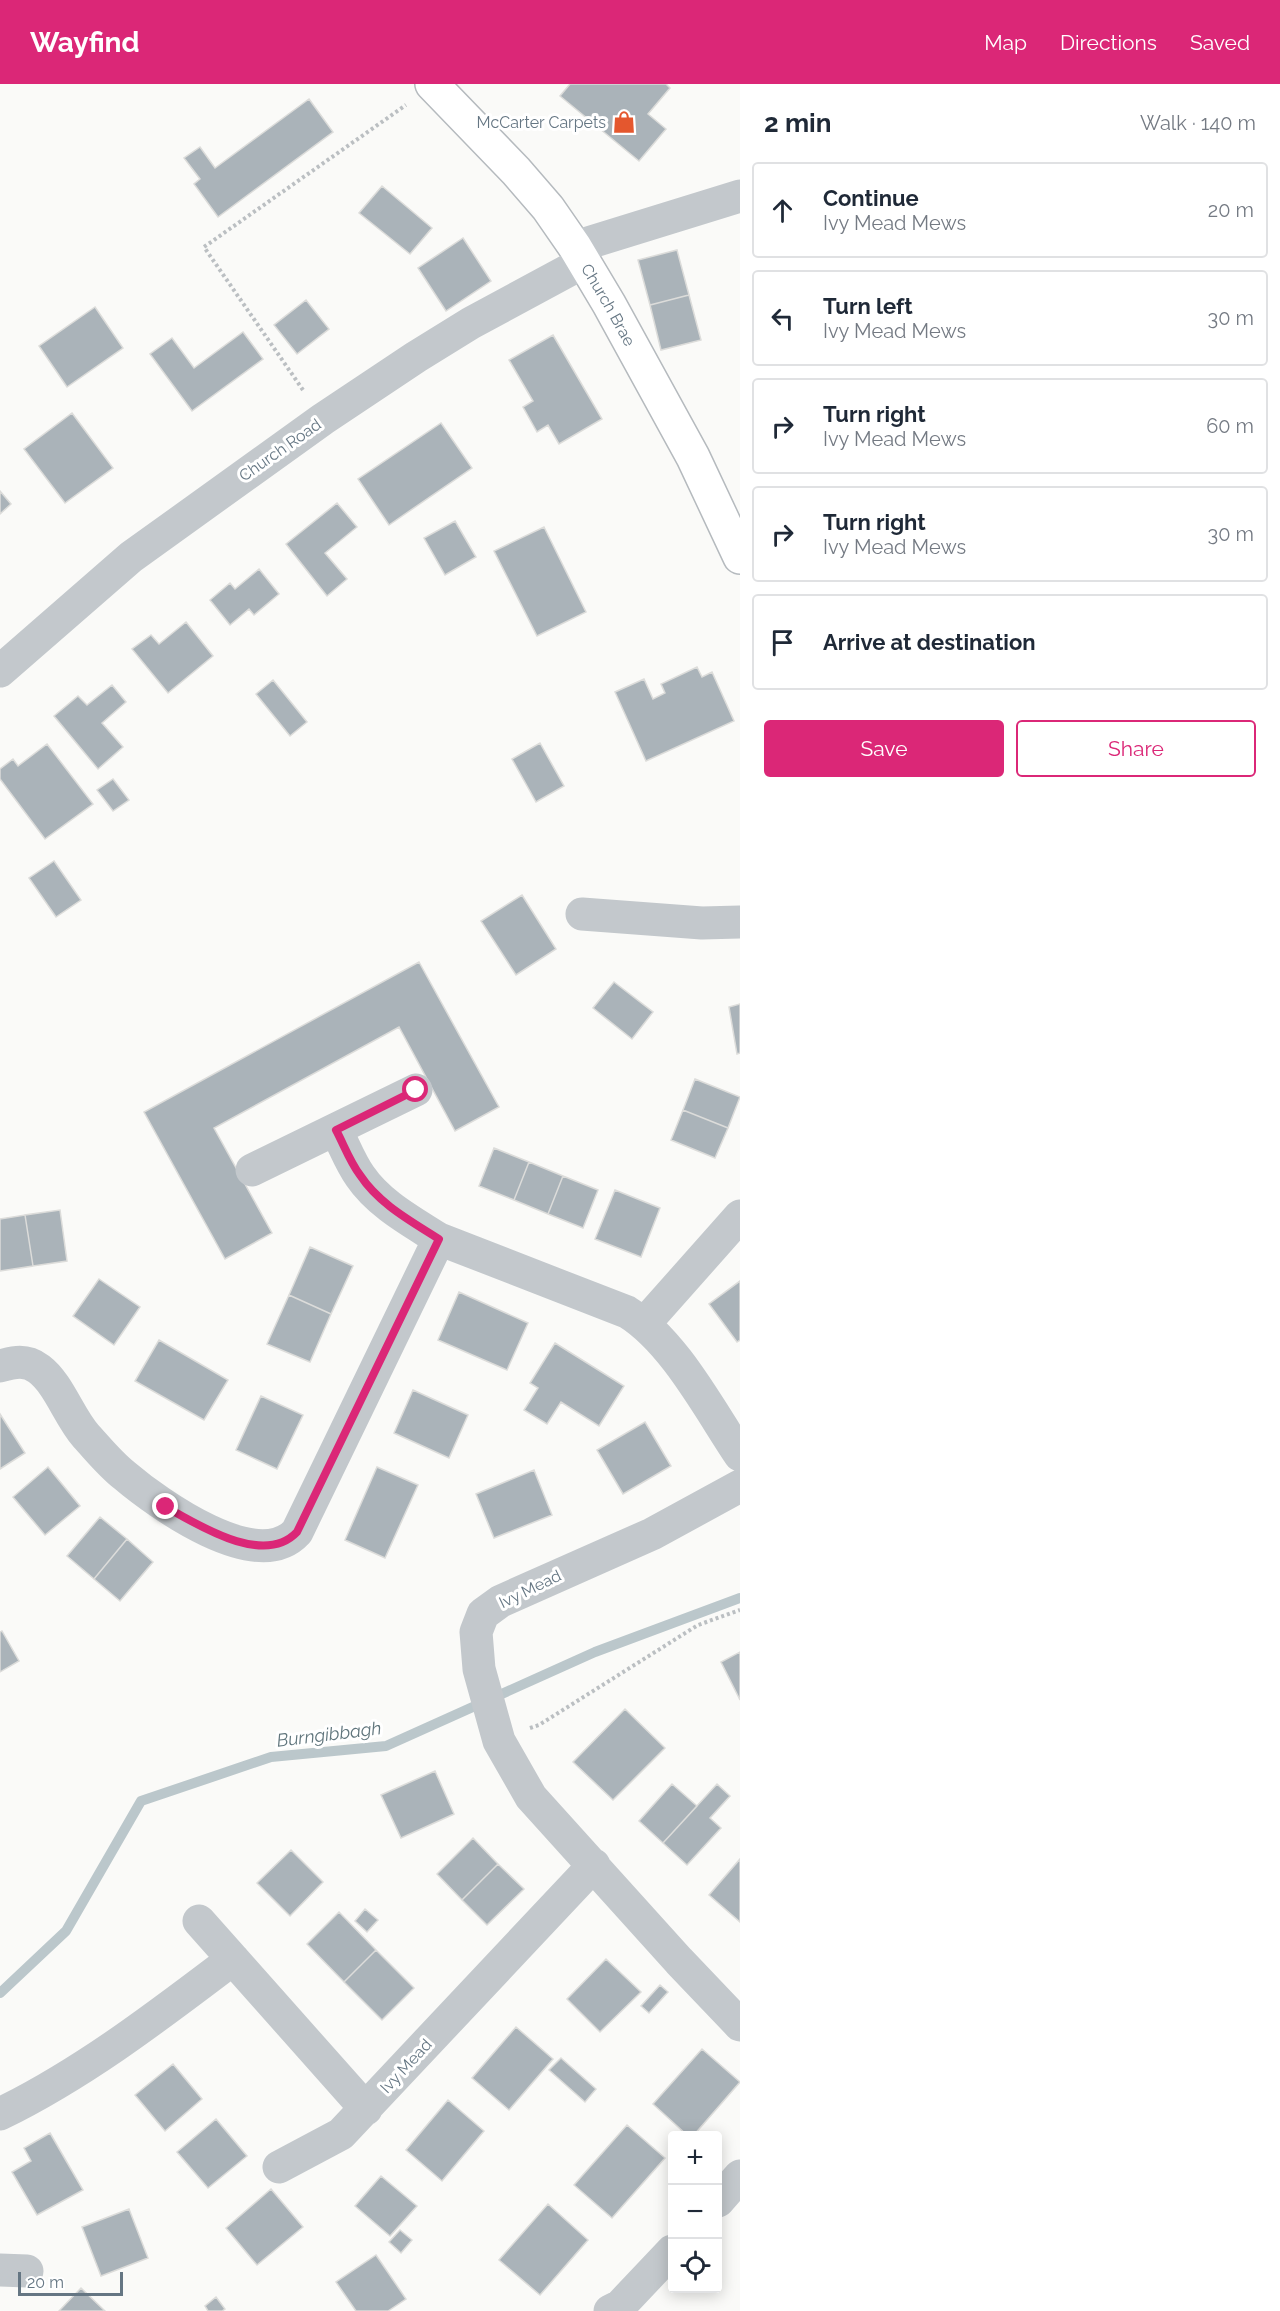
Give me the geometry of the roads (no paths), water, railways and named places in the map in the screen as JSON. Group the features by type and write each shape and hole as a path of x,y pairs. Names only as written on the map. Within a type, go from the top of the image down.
{"main road":[{"name":"Church Brae","path":"433,85 542,201 580,255 693,457 740,557"}],"street":[{"name":"Church Road","path":"0,671 131,557 323,419 416,357 580,255 740,196"},
{"path":"582,914 702,923 740,922"},
{"path":"252,1170 416,1090"},
{"path":"336,1130 359,1175 373,1191 396,1211 439,1239 627,1312 645,1323 681,1367 740,1455"},
{"path":"645,1323 740,1216"},
{"path":"0,1366 13,1362 27,1362 39,1369 84,1434 123,1474 166,1507 212,1533 250,1545 289,1541 297,1532 439,1239"},
{"name":"Ivy Mead","path":"740,1486 652,1534 501,1600 483,1614 476,1632 479,1669 499,1741 531,1797 740,2025"},
{"name":"Ivy Mead","path":"279,2167 341,2134 594,1865"},
{"name":"Ivy Mead","path":"199,1921 366,2109"},
{"path":"0,2114 37,2096 156,2017 233,1959"},
{"path":"722,2196 740,2176"},
{"path":"610,2311 620,2306 668,2255"}],"waterway":[{"name":"Burngibbagh","path":"0,1993 66,1931 141,1801 271,1757 386,1746 595,1652 740,1598"}],"place":[{"name":"McCarter Carpets","path":"624,122"}]}
